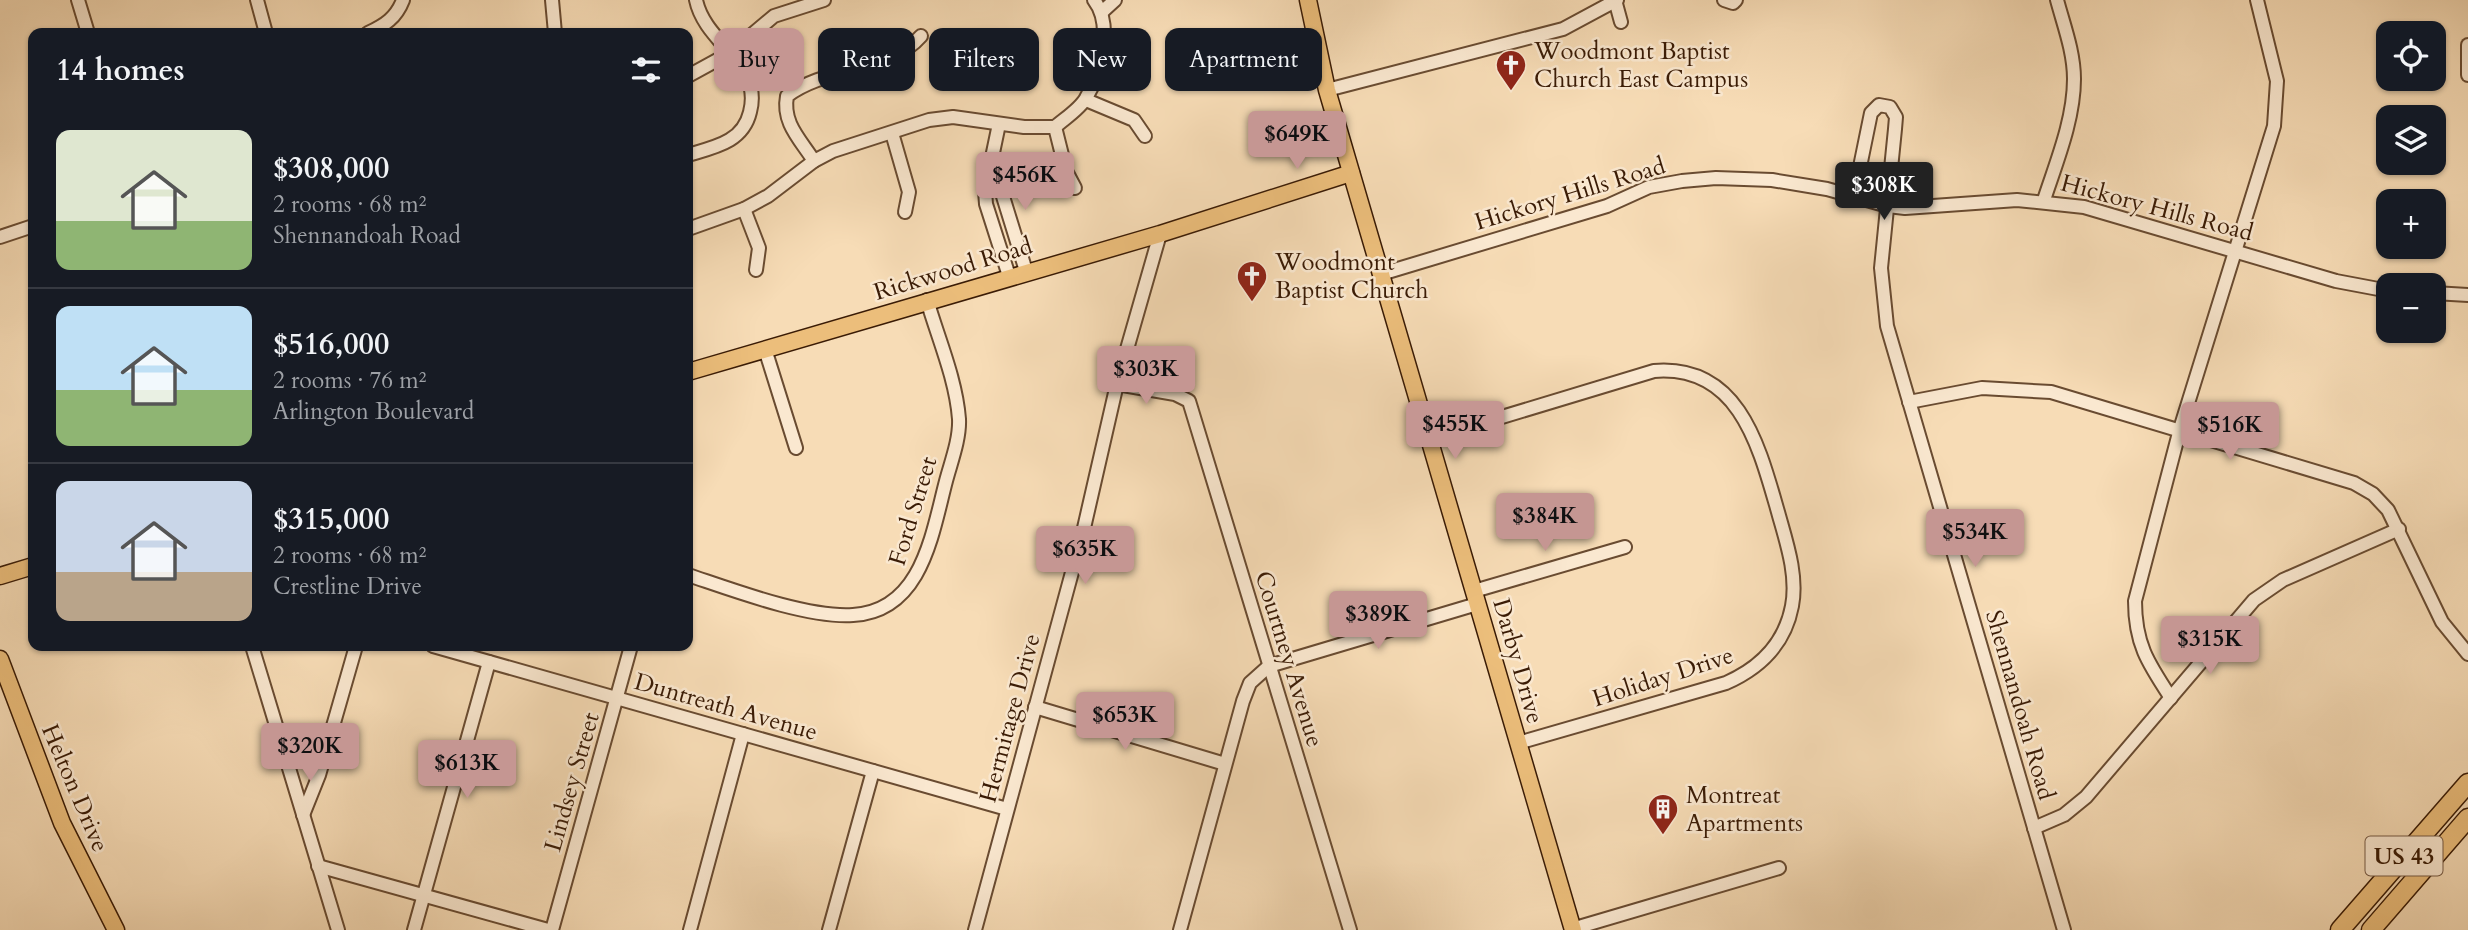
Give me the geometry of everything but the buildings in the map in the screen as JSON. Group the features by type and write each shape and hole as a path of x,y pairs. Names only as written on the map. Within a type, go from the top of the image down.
{"highway":[{"name":"US 43","path":"2340,930 2468,783"},
{"name":"US 43","path":"2371,930 2468,818"}],"main road":[{"name":"Darby Drive","path":"1308,0 1327,90 1572,929"},
{"name":"Rickwood Road","path":"693,371 1160,234 1351,173"},
{"path":"0,576 28,568"},
{"name":"Helton Drive","path":"0,659 62,823 116,930"}],"street":[{"path":"78,0 86,28"},
{"path":"257,0 265,28"},
{"path":"379,28 398,13 403,0"},
{"path":"552,0 555,28"},
{"path":"696,0 706,24 714,34"},
{"path":"760,28 774,16 824,0"},
{"path":"693,227 744,209 768,196 814,161 833,151 929,120 953,117 999,124 1055,127 1086,100 1096,76 1104,41 1098,5 1115,0"},
{"path":"1327,90 1563,29 1615,0 1621,22"},
{"path":"1724,0 1733,4 1736,0"},
{"path":"2043,200 2069,116 2074,82 2070,47 2057,0"},
{"path":"2171,698 2140,647 2135,624 2135,601 2180,429 2272,137 2277,104 2276,69 2257,0"},
{"path":"814,161 787,121 784,109 787,96 804,83 908,51 921,36"},
{"path":"2468,45 2468,75"},
{"path":"693,73 714,62"},
{"path":"693,153 731,141 747,124 753,101 752,91"},
{"path":"1086,100 1134,120 1145,136"},
{"name":"Shennandoah Road","path":"1854,196 1871,113 1879,105 1890,107 1896,117 1881,279 1886,326 2064,930"},
{"path":"999,124 985,191 986,204 1009,276"},
{"path":"1055,127 1066,171 1076,188"},
{"path":"892,133 909,192 905,212"},
{"path":"992,164 1026,271"},
{"name":"Hickory Hills Road","path":"1381,274 1607,206 1649,187 1682,181 1749,178 1827,189 1888,206 2043,200 2107,212 2336,281 2376,289"},
{"path":"744,209 752,222 759,248 756,270"},
{"path":"0,237 28,228"},
{"name":"Hermitage Drive","path":"975,930 1087,515 1117,384 1160,234"},
{"path":"2446,294 2468,295"},
{"name":"Ford Street","path":"693,576 820,613 855,615 878,608 898,597 914,581 931,538 959,421 952,384 927,300"},
{"path":"765,349 796,448"},
{"name":"Holiday Drive","path":"1429,439 1654,370 1665,370 1710,383 1737,405 1754,436 1772,490 1790,557 1794,592 1786,626 1769,655 1751,670 1726,682 1518,743"},
{"name":"Courtney Avenue","path":"1117,384 1175,394 1189,401 1350,930"},
{"path":"1909,402 1982,388 2040,390 2180,429 2354,483 2381,501 2399,529 2442,622 2468,654"},
{"path":"2034,828 2064,815 2086,797 2263,593 2315,565 2399,529"},
{"path":"1180,930 1224,764 1250,683 1269,666 1625,547"},
{"path":"254,651 338,930"},
{"path":"303,815 319,775 355,651"},
{"name":"Duntreath Avenue","path":"457,651 1007,809"},
{"name":"Lindsey Street","path":"550,930 630,651"},
{"path":"414,930 489,662"},
{"path":"1035,707 1224,764"},
{"path":"690,930 743,734"},
{"path":"829,930 873,771"},
{"path":"318,866 550,930"},
{"path":"1572,929 1779,868"}],"place":[{"name":"Woodmont Baptist Church East Campus","path":"1511,92"},
{"name":"Woodmont Baptist Church","path":"1252,303"},
{"name":"Montreat Apartments","path":"1663,836"}]}
